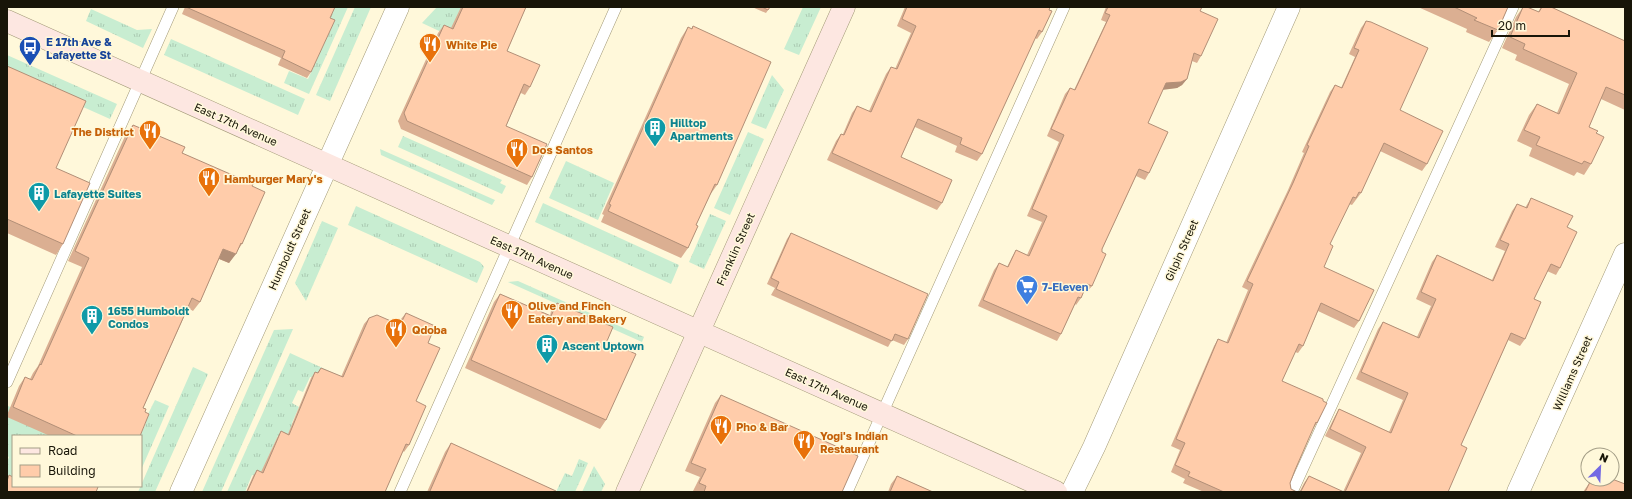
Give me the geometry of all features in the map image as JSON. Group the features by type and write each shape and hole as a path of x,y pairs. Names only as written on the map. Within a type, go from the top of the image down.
{"main road":[{"name":"Franklin Street","path":"627,492 844,7"},
{"name":"East 17th Avenue","path":"7,21 1056,492"}],"street":[{"name":"Humboldt Street","path":"181,492 398,7"},
{"name":"Gilpin Street","path":"1072,492 1097,440 1289,7"},
{"name":"Williams Street","path":"1518,492 1625,254"}],"lane":[{"path":"7,382 173,7"},
{"path":"400,492 616,7"},
{"path":"847,492 1064,7"},
{"path":"1292,492 1513,7"}],"green space":[{"path":"332,7 348,7 309,94 284,83 289,71 308,79 332,26 326,23"},
{"path":"355,7 371,7 330,101 316,95"},
{"path":"437,7 460,7 464,9 452,37 422,23"},
{"path":"803,7 821,7 799,55 784,49"},
{"path":"91,9 137,30 152,29 143,48 86,21"},
{"path":"171,39 305,99 298,115 164,55"},
{"path":"7,55 117,104 110,119 7,73"},
{"path":"772,75 784,90 766,129 751,123"},
{"path":"748,132 764,139 730,215 714,208"},
{"path":"403,136 502,180 500,183 506,186 502,194 398,147"},
{"path":"380,149 495,200 492,205 381,155"},
{"path":"566,161 614,183 598,220 549,198"},
{"path":"543,203 679,265 671,284 535,222"},
{"path":"356,206 480,262 484,267 477,283 348,225"},
{"path":"710,214 726,221 704,269 689,262"},
{"path":"322,221 338,228 306,301 295,283"},
{"path":"518,281 644,337 642,342 508,282"},
{"path":"293,329 221,492 202,492 274,330"},
{"path":"290,353 353,382 310,377 303,392 298,390 292,403 299,407 292,423 334,442 316,453 278,436 271,451 277,454 258,477 252,475 245,492 227,492"},
{"path":"193,367 208,374 155,492 138,492 140,487 142,487 142,483"},
{"path":"155,400 169,406 142,468 142,435 140,435 146,423 142,421 148,414"},
{"path":"8,406 31,417 58,435 12,435 12,487 7,492 7,462 9,457 7,456"},
{"path":"579,459 588,463 575,492 556,492 565,473 572,476"},
{"path":"594,466 605,484 601,492 582,492"}],"building":[{"path":"186,7 335,7 330,18 335,20 311,72 282,58 285,51"},
{"path":"463,7 526,7 507,51 540,65 530,87 524,84 506,126 547,144 532,177 407,121 404,113 444,25 453,29"},
{"path":"762,7 770,7 768,10"},
{"path":"907,7 1050,7 1049,10 1052,11 1042,32 1039,30 982,154 960,144 962,138 918,119 901,157 952,180 942,203 832,153 841,134 844,135 857,106 871,112 891,67 897,69 916,26 902,19"},
{"path":"1108,7 1202,7 1200,11 1218,19 1201,56 1194,53 1187,79 1181,82 1166,83 1148,123 1168,132 1149,173 1139,169 1102,249 1102,252 1106,254 1092,286 1087,284 1081,298 1078,297 1061,334 983,300 999,263 1008,267 1016,250 1029,256 1047,216 1032,209 1064,135 1051,129 1070,88 1075,90 1110,15 1105,13"},
{"path":"1454,7 1508,7 1498,30 1474,20 1477,18"},
{"path":"1523,7 1539,12 1542,7 1551,7 1625,41 1625,95 1606,87 1589,127 1598,131 1596,133 1604,137 1591,164 1584,161 1582,164 1536,145 1540,137 1524,130 1537,104 1559,114 1577,73 1523,49 1525,44 1510,37"},
{"path":"1366,21 1428,48 1400,110 1443,131 1427,164 1384,143 1361,193 1359,192 1356,198 1353,197 1330,244 1333,246 1324,267 1374,290 1359,321 1321,303 1303,346 1299,344 1282,381 1323,399 1323,401 1327,403 1317,423 1316,422 1290,483 1291,489 1297,492 1224,492 1188,476 1190,472 1175,465 1185,443 1176,439 1218,339 1228,343 1253,284 1247,281 1293,183 1309,146 1307,145 1335,85 1342,88 1359,50 1354,48"},
{"name":"Hilltop Apartments","path":"693,26 771,62 717,185 715,184 696,225 698,226 688,248 608,211 611,205 609,204 688,27 692,29"},
{"path":"7,66 86,101 56,168 90,183 63,244 7,219"},
{"path":"133,125 185,147 182,153 253,184 252,186 265,192 236,254 223,249 200,302 192,298 143,408 146,409 145,412 149,414 140,435 75,435 13,407 25,377 32,380 40,364 41,365 89,258 75,251"},
{"path":"1531,198 1573,216 1567,227 1577,232 1560,268 1551,264 1534,299 1541,302 1525,339 1511,333 1461,445 1467,448 1448,492 1345,492 1366,447 1330,429 1339,409 1391,433 1408,393 1361,372 1383,322 1419,338 1436,299 1421,292 1437,255 1493,281 1509,244 1500,240 1517,204 1527,208"},
{"path":"791,233 928,294 908,339 895,334 892,341 776,289 779,282 771,278"},
{"name":"Ascent Uptown","path":"500,294 551,316 557,303 613,327 607,341 636,354 606,420 471,360"},
{"path":"406,313 435,326 428,343 440,348 416,401 426,406 409,445 406,444 385,492 247,492 257,470 263,473 281,431 289,435 315,372 318,373 321,368 343,377 369,318 377,315 400,325"},
{"path":"721,395 858,456 842,492 704,492 706,486 699,483 706,469 691,463"},
{"path":"451,443 556,492 432,492 430,491"},
{"path":"9,475 12,476 12,487 98,487 96,492 7,492 7,481"},
{"path":"897,476 933,492 890,492"},
{"path":"1309,476 1344,492 1297,492 1301,491"},
{"path":"1620,482 1625,484 1625,492 1585,492 1588,487 1620,487"}],"place":[{"name":"White Pie","path":"430,64"},
{"name":"E 17th Ave & Lafayette St","path":"30,66"},
{"name":"Hilltop Apartments","path":"655,148"},
{"name":"The District","path":"150,150"},
{"name":"Dos Santos","path":"517,168"},
{"name":"Hamburger Mary's","path":"209,198"},
{"name":"Lafayette Suites","path":"39,212"},
{"name":"7-Eleven","path":"1027,306"},
{"name":"Olive and Finch Eatery and Bakery","path":"512,330"},
{"name":"1655 Humboldt Condos","path":"92,336"},
{"name":"Qdoba","path":"396,348"},
{"name":"Ascent Uptown","path":"547,364"},
{"name":"Pho & Bar","path":"721,446"},
{"name":"Yogi's Indian Restaurant","path":"804,460"}]}
